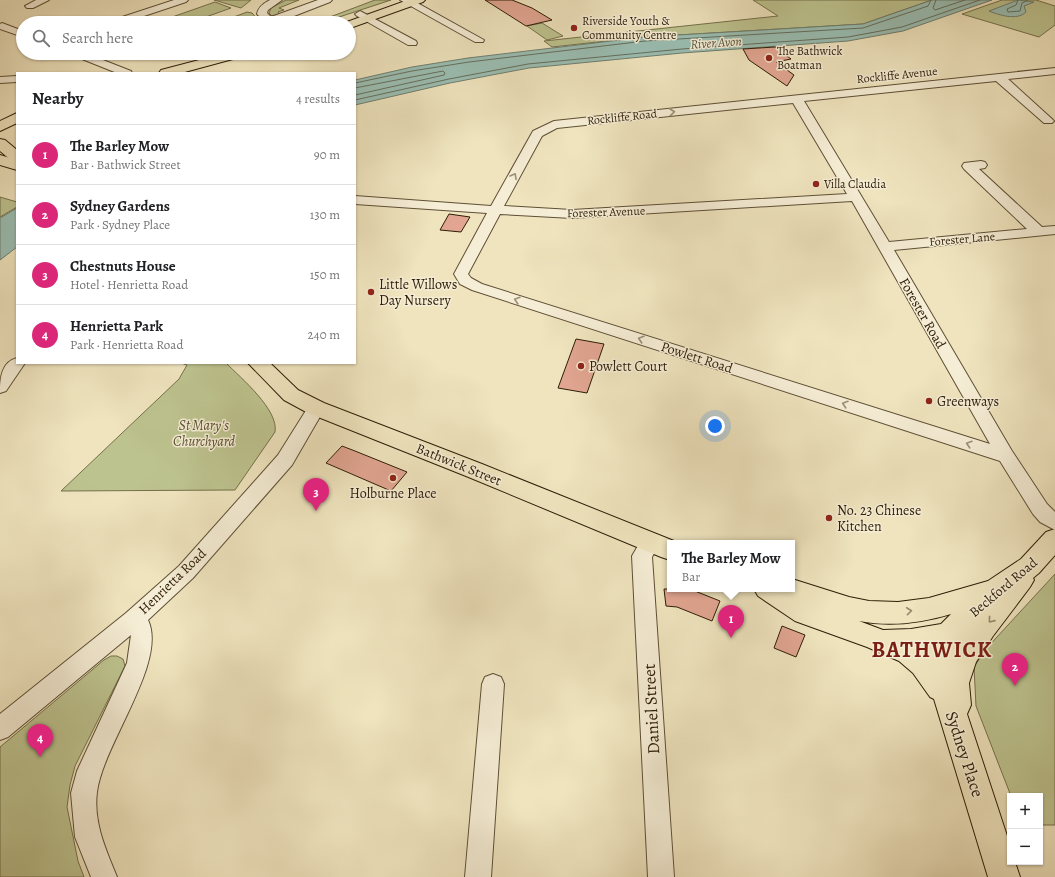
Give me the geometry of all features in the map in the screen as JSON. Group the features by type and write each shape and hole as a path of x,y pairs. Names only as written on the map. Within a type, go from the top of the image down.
{"main road":[{"path":"356,18 410,1"},
{"path":"170,72 214,60"},
{"path":"0,119 16,116"},
{"path":"0,127 16,117"},
{"path":"0,143 16,157"},
{"path":"0,155 16,163"},
{"path":"0,160 16,164"},
{"name":"Bathwick Street","path":"259,364 291,395 316,408 489,476 660,547"},
{"name":"Beckford Road","path":"949,632 997,589 1030,566 1055,540"},
{"path":"772,592 804,613 877,639 909,653 951,690 960,663 982,630 1011,595 1030,566"},
{"path":"795,591 840,606 870,612 888,613 932,608 963,601 997,589"},
{"path":"786,592 870,622 913,640 937,662"},
{"path":"877,639 913,640 930,638 949,632"},
{"path":"937,662 939,649 949,632"},
{"name":"Sydney Place","path":"937,662 951,690 959,732 1004,877"}],"street":[{"path":"30,6 44,0"},
{"path":"134,16 183,0"},
{"path":"264,16 262,14 262,10 265,6 276,0"},
{"path":"286,16 327,0"},
{"path":"410,1 479,40"},
{"path":"363,16 408,41 392,43"},
{"path":"2,26 16,31"},
{"path":"95,60 125,72"},
{"path":"94,70 111,66"},
{"name":"Rockliffe Avenue","path":"797,99 1055,71"},
{"path":"1000,78 1048,121"},
{"path":"0,80 16,79"},
{"name":"Forester Road","path":"797,99 856,197 1006,456 1040,509 1047,517 1055,522"},
{"name":"Rockliffe Road","path":"495,210 537,134 549,127 565,123 797,99"},
{"path":"981,165 968,166 1039,232"},
{"name":"Forester Avenue","path":"356,200 495,210 594,214 856,197"},
{"name":"Powlett Road","path":"495,210 461,274 465,281 476,287 1006,456"},
{"name":"Forester Lane","path":"884,247 1055,230"},
{"path":"0,387 16,364"},
{"name":"Henrietta Road","path":"0,728 134,619 186,572 285,460 316,408"},
{"name":"Daniel Street","path":"660,547 642,556 660,877"},
{"path":"104,877 88,837 84,793 89,771 138,663 141,650 141,636 140,627 134,619"},
{"path":"478,877 493,684"}],"green space":[{"path":"214,0 251,0 241,8"},
{"path":"286,0 299,0 279,8 284,10 278,12 280,14 272,16 269,13 271,8"},
{"path":"375,0 391,0 342,16 333,16"},
{"path":"753,0 932,0 863,24 644,37 552,47 544,41 778,16"},
{"path":"1002,0 1036,0 1055,6 1055,25 1039,37 962,14"},
{"path":"215,2 231,8 209,16 175,16"},
{"path":"247,12 252,13 255,16 236,16"},
{"path":"542,23 563,36 547,40 527,26"},
{"path":"0,197 16,202 16,208 0,217"},
{"name":"St Mary's Churchyard","path":"184,364 227,364 258,395 265,404 275,423 275,432 235,490 61,491 179,379 187,365"},
{"path":"1055,574 1055,825 1043,825 1043,793 1010,793 976,706 974,667 985,650"},
{"path":"111,656 117,656 123,659 125,666 75,766 70,785 67,807 78,861 84,877 0,877 0,747 104,660"}],"water":[{"name":"River Avon","path":"932,0 992,0 903,31 848,41 682,53 529,68 450,83 356,105 356,80 412,67 468,58 645,37 863,24"},
{"path":"1018,0 1034,2 1024,6 1026,12 1022,15 1013,17 989,11"},
{"path":"16,209 16,248 0,260 0,218"}],"building":[{"path":"485,0 512,0 532,8 552,20 526,26"},
{"name":"The Bathwick Boatman","path":"775,47 791,59 776,62 794,75 787,86 749,60 743,49"},
{"path":"449,214 470,217 461,232 440,230"},
{"name":"Powlett Court","path":"576,339 604,344 587,393 558,388"},
{"path":"342,446 407,472 391,491 326,463"},
{"path":"664,589 667,589 667,592 698,592 720,601 712,621 677,607 666,606"},
{"path":"782,626 805,635 796,657 774,648"}],"place":[{"name":"Riverside Youth & Community Centre","path":"574,28"},
{"name":"The Bathwick Boatman","path":"769,58"},
{"name":"Villa Claudia","path":"816,184"},
{"name":"Little Willows Day Nursery","path":"371,292"},
{"name":"Powlett Court","path":"581,366"},
{"name":"Greenways","path":"929,401"},
{"name":"Holburne Place","path":"393,478"},
{"name":"Chestnuts House","path":"316,511"},
{"name":"No. 23 Chinese Kitchen","path":"829,518"},
{"name":"The Barley Mow","path":"731,638"},
{"name":"Sydney Gardens","path":"1015,686"},
{"name":"Henrietta Park","path":"40,757"}],"district":[{"name":"BATHWICK","path":"932,649"}]}
